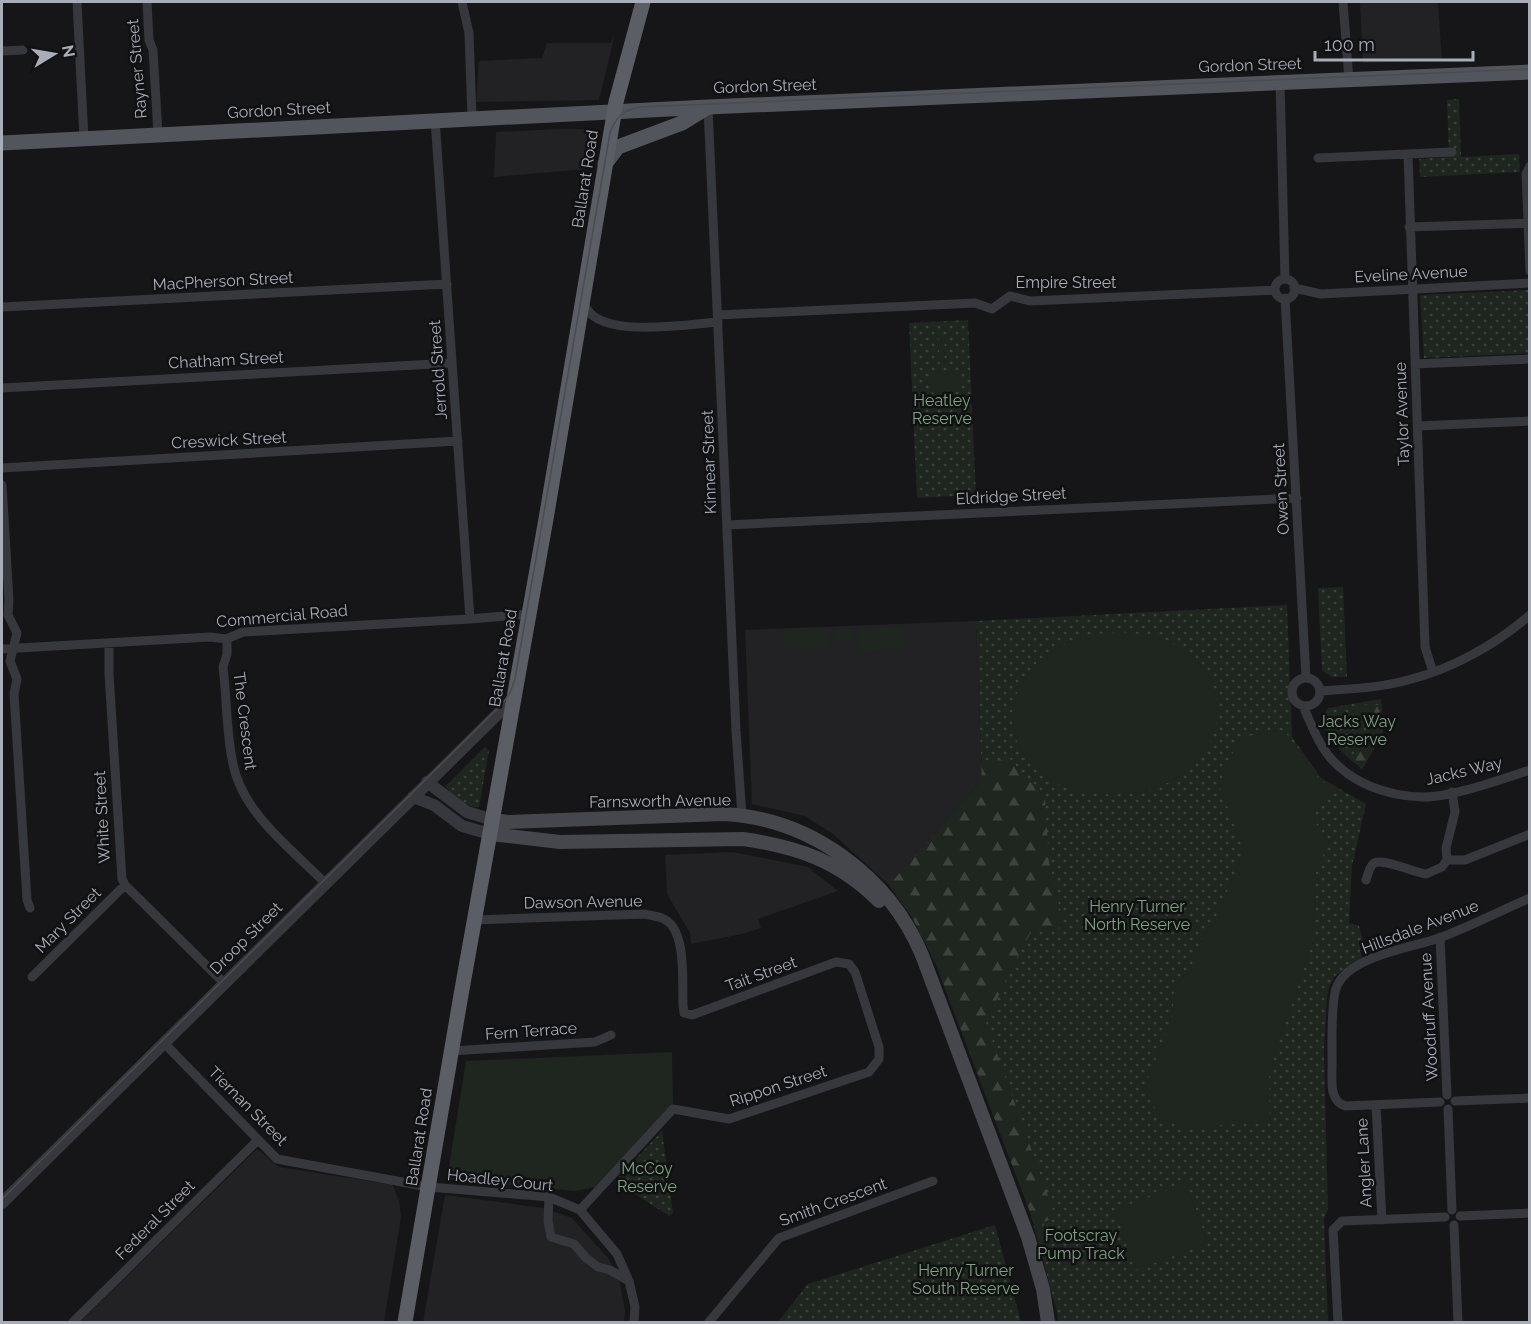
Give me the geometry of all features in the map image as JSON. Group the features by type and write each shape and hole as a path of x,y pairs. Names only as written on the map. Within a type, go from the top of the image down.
{"highway":[{"name":"Ballarat Road","path":"405,1323 584,299 614,112 643,2"}],"main road":[{"name":"Gordon Street","path":"2,142 435,119 1530,72"},
{"path":"605,164 618,147 682,123 708,107"},
{"name":"Farnsworth Avenue","path":"491,827 508,822 723,814 742,816 771,821 804,833 842,855 861,870 889,900 908,926 918,946 1028,1237 1043,1289 1048,1323"},
{"path":"653,816 654,840"},
{"path":"742,816 743,839"},
{"path":"606,818 606,841"},
{"name":"Farnsworth Avenue","path":"491,827 554,841 743,839 810,854 831,864 858,882 879,901 899,925 934,986"}],"street":[{"path":"77,2 84,138"},
{"name":"Rayner Street","path":"147,2 149,40 153,50 158,134"},
{"path":"462,2 470,33 472,118"},
{"path":"1343,2 1349,80"},
{"path":"2,51 23,50"},
{"path":"1280,82 1285,279"},
{"name":"Kinnear Street","path":"708,107 742,816"},
{"name":"Jerrold Street","path":"435,119 470,619"},
{"path":"1318,158 1452,153"},
{"name":"Taylor Avenue","path":"1408,154 1425,647 1433,672"},
{"path":"1530,166 1526,174 1530,271"},
{"path":"1409,227 1529,223"},
{"path":"1285,279 1290,281 1294,288 1293,294 1285,298 1280,297 1275,290 1279,281 1285,279"},
{"name":"Eveline Avenue","path":"1294,288 1321,294 1530,283"},
{"name":"MacPherson Street","path":"2,308 447,284"},
{"name":"Empire Street","path":"718,318 975,303 992,309 1010,296 1030,301 1275,290"},
{"name":"Owen Street","path":"1285,298 1305,678"},
{"path":"584,299 585,307 592,316 602,321 639,328 718,318"},
{"path":"578,331 582,326 602,321"},
{"path":"1415,364 1530,359"},
{"name":"Chatham Street","path":"2,388 452,363"},
{"path":"1418,426 1530,421"},
{"name":"Creswick Street","path":"2,468 458,441"},
{"path":"2,485 4,555 9,600 7,613 17,635 10,662 17,679 14,693 27,900 30,908"},
{"name":"Eldridge Street","path":"727,525 1297,498"},
{"name":"Commercial Road","path":"2,649 214,637 227,639 243,632 529,614"},
{"path":"1320,691 1365,688 1433,672 1482,650 1513,630 1530,615"},
{"name":"The Crescent","path":"227,639 227,654 223,667 231,752 237,779 262,819 325,883"},
{"name":"White Street","path":"109,644 120,874 125,885 224,983"},
{"path":"1305,678 1315,681 1320,696 1314,704 1304,706 1294,699 1292,689 1297,681 1305,678"},
{"name":"Droop Street","path":"2,1203 515,697"},
{"name":"Jacks Way","path":"1304,706 1316,736 1329,756 1360,782 1389,793 1424,797 1452,792 1530,770"},
{"name":"Farnsworth Avenue","path":"427,782 466,812 491,827"},
{"path":"1366,880 1371,866 1377,862 1426,874 1442,867 1447,860 1446,848 1455,813 1452,792"},
{"name":"Farnsworth Avenue","path":"413,797 434,805 462,826 491,827"},
{"path":"1447,860 1465,860 1530,834"},
{"name":"Mary Street","path":"32,977 125,885"},
{"name":"Hillsdale Avenue","path":"1376,1105 1346,1107 1338,1104 1333,1096 1332,1048 1335,988 1341,978 1363,963 1397,949 1440,938 1530,898"},
{"name":"Dawson Avenue","path":"475,920 645,914 665,919 677,932 680,945 684,1013"},
{"name":"Woodruff Avenue","path":"1440,938 1448,1099"},
{"name":"Tait Street","path":"684,1013 692,1015 836,963 849,964 855,972 879,1047 879,1059"},
{"name":"Fern Terrace","path":"452,1051 595,1042 611,1035"},
{"name":"Tiernan Street","path":"164,1043 277,1159 429,1187"},
{"name":"Rippon Street","path":"580,1210 673,1109 729,1119 869,1072 879,1059"},
{"path":"1376,1105 1448,1099 1530,1098"},
{"path":"1448,1099 1444,1108 1449,1109 1453,1214 1449,1223 1454,1225 1458,1323"},
{"name":"Angler Lane","path":"1376,1105 1382,1220"},
{"name":"Federal Street","path":"73,1323 258,1140"},
{"name":"Smith Crescent","path":"709,1323 778,1238 933,1181"},
{"name":"Hoadley Court","path":"429,1187 549,1197 580,1210 616,1254 629,1281 635,1307 634,1323"},
{"path":"549,1197 548,1221 551,1237 574,1244 586,1258 598,1267 610,1270 629,1281"},
{"path":"1338,1323 1333,1230 1342,1221 1453,1214 1530,1213"}],"shaded area":[{"path":"1360,2 1438,2 1442,60 1363,63"},
{"path":"615,34 599,100 476,102 479,61 542,58 547,43 611,43"},
{"path":"586,129 592,137 586,169 494,177 496,132"},
{"path":"976,621 982,780 889,885 833,834 805,816 752,804 745,630"},
{"path":"733,852 808,867 838,891 758,919 761,928 691,944 690,933 667,894 665,855"},
{"path":"257,1149 279,1167 393,1185 399,1201 401,1217 384,1322 80,1322"},
{"path":"445,1195 543,1208 572,1218 609,1259 620,1283 625,1311 624,1322 423,1322"}],"green space":[{"path":"1459,99 1461,157 1519,154 1520,172 1420,177 1419,159 1449,157 1447,100"},
{"path":"1529,290 1529,353 1424,358 1420,295"},
{"name":"Heatley Reserve","path":"968,320 976,495 917,498 909,323"},
{"path":"938,334 944,334 945,367 940,367"},
{"path":"948,371 959,379 958,389 951,396 941,398 932,392 927,382 936,373"},
{"path":"1343,587 1347,677 1332,677 1322,671 1318,588"},
{"name":"Henry Turner North Reserve","path":"1287,605 1292,737 1321,778 1366,804 1352,866 1349,923 1359,926 1363,940 1360,950 1362,957 1335,976 1327,996 1324,1052 1328,1209 1324,1218 1328,1322 1058,1322 1030,1212 935,962 912,917 889,885 982,780 976,621"},
{"path":"904,626 904,649 858,651 857,628"},
{"path":"853,628 852,636 847,640 837,640 833,634 833,629"},
{"path":"826,629 827,647 784,648 784,631"},
{"path":"1117,632 1165,640 1197,660 1214,687 1217,718 1207,748 1184,773 1149,790 1104,794 1062,785 1033,767 1017,742 1013,713 1021,684 1041,659 1073,641"},
{"name":"Jacks Way Reserve","path":"1381,699 1383,734 1362,769 1331,740 1322,716 1328,708"},
{"path":"1364,704 1370,706 1382,704 1383,734 1362,769 1350,759 1370,730 1370,713 1352,714 1345,708"},
{"path":"1278,730 1285,732 1320,780 1332,789 1332,795 1311,817 1330,842 1316,870 1312,944 1269,1070 1270,1121 1190,1128 1163,1120 1143,1090 1172,1021 1174,989 1193,963 1200,942 1217,915 1244,851 1219,785 1239,738"},
{"path":"485,747 489,751 479,807 474,807 460,800 445,787"},
{"path":"1010,759 1045,798 1049,862 1064,927 1031,932 986,1023 1056,1218 1043,1222 1051,1245 1041,1248 1030,1212 935,962 912,917 889,885 982,781 981,763"},
{"path":"672,1052 673,1104 595,1187 575,1191 447,1179 466,1061"},
{"name":"McCoy Reserve","path":"662,1131 673,1213 669,1216 615,1181"},
{"path":"1186,1183 1208,1243 1136,1270 1115,1210"},
{"name":"Henry Turner South Reserve","path":"995,1225 1021,1322 778,1322 808,1284"}],"tram line":[{"path":"2,1199 502,704 510,693 515,679 610,133 614,123 624,113 640,107 1530,69"}],"park label":[{"name":"Footscray Pump Track","path":"1081,1244"}]}
